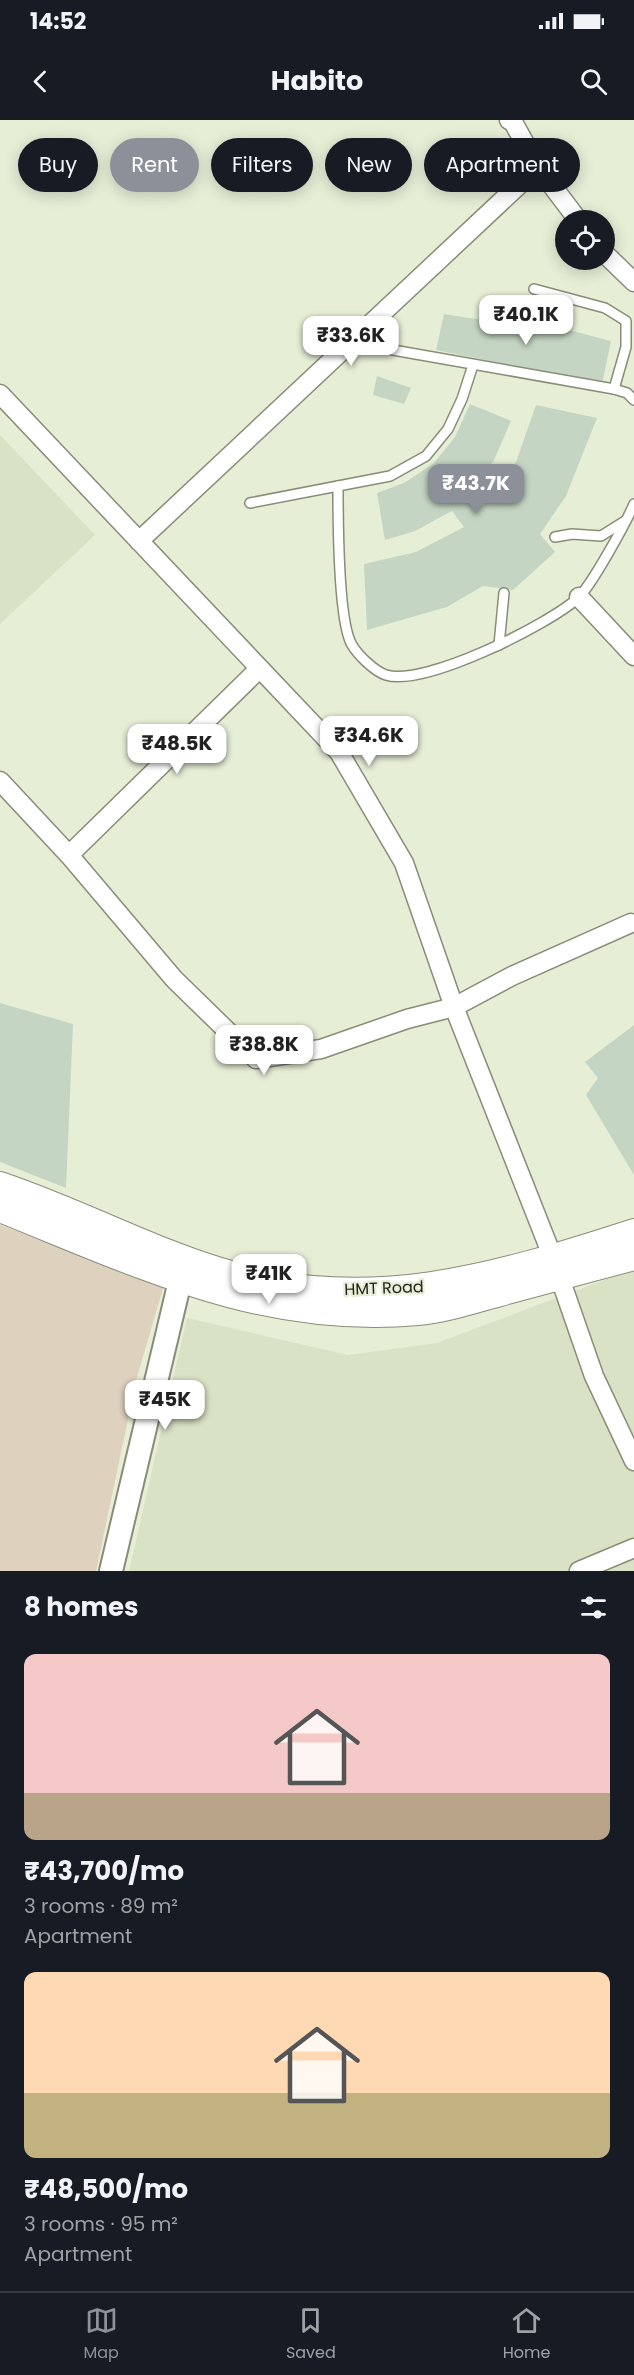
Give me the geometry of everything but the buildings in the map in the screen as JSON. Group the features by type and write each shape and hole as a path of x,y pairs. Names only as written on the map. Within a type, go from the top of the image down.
{"main road":[{"name":"HMT Road","path":"0,1185 184,1270"},
{"name":"HMT Road","path":"0,1209 184,1270 304,1288 367,1292 427,1287 634,1257"},
{"name":"HMT Road","path":"556,1268 634,1232"}],"street":[{"path":"509,120 513,122 522,138"},
{"path":"139,541 511,192"},
{"path":"557,192 570,210"},
{"path":"615,264 634,282"},
{"path":"0,394 339,752 404,863 454,1007 556,1268 594,1376 634,1461"},
{"path":"579,597 634,656"},
{"path":"69,855 259,669"},
{"path":"0,781 69,855 174,979 256,1059 321,1049 407,1019 454,1007 512,976 631,923"},
{"path":"111,1571 184,1270"},
{"path":"579,1571 634,1548"}],"lane":[{"path":"534,290 605,308 626,321 626,347 614,389"},
{"path":"393,350 614,389 627,393 634,400"},
{"path":"250,503 390,476 426,456 448,429 462,399 472,365"},
{"path":"338,486 345,615 351,644 367,662 386,675 410,675 446,667 499,645 543,621 579,597 634,504"},
{"path":"555,537 572,534 601,536 627,519"},
{"path":"499,645 504,593"}],"shaded area":[{"path":"0,435 95,535 0,624"},
{"path":"0,1225 164,1285 137,1377 96,1571 0,1571"},
{"path":"634,1269 634,1571 129,1571 187,1318 348,1355 437,1343"}]}
